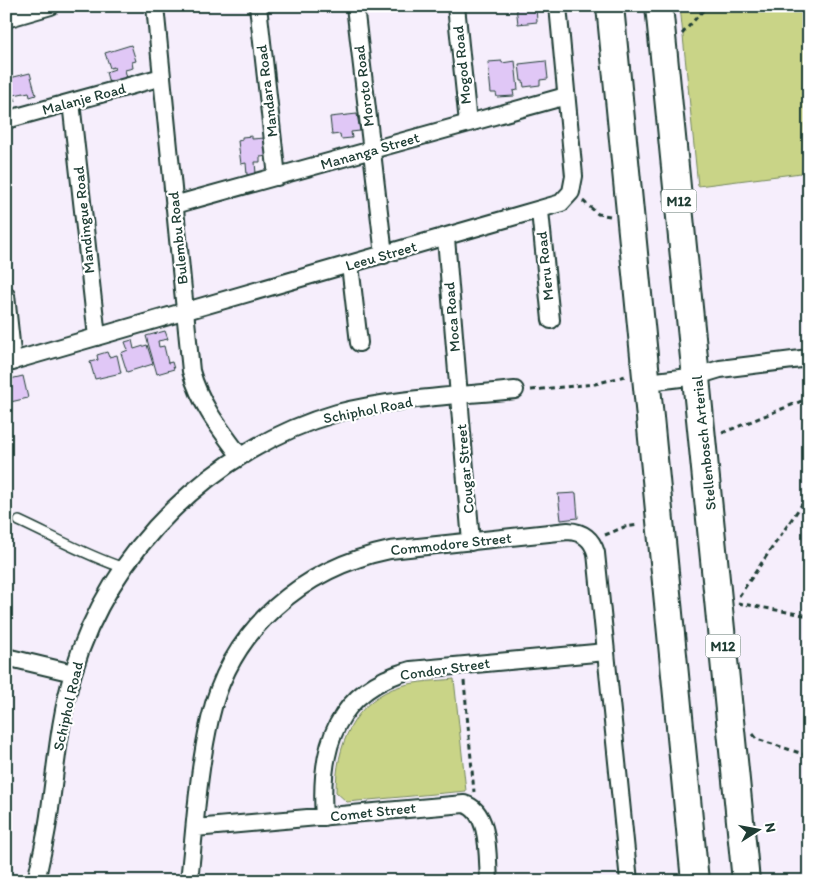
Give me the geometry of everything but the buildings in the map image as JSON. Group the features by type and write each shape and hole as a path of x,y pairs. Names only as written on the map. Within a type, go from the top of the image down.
{"main road":[{"path":"610,6 638,379 695,881"},
{"name":"Stellenbosch Arterial","path":"659,6 746,881"}],"street":[{"path":"6,19 51,6"},
{"name":"Bulembu Road","path":"155,6 191,371 196,391 212,420 240,456"},
{"name":"Mandara Road","path":"258,6 277,176"},
{"name":"Moroto Road","path":"354,6 384,255"},
{"name":"Mogod Road","path":"456,6 468,123"},
{"path":"558,6 574,176 570,192"},
{"name":"Malanje Road","path":"6,120 162,77"},
{"name":"Mananga Street","path":"174,205 566,96"},
{"name":"Mandingue Road","path":"71,102 97,337"},
{"name":"Leeu Street","path":"10,362 540,211 562,203 570,192"},
{"name":"Meru Road","path":"540,211 551,320"},
{"name":"Moca Road","path":"446,238 459,396"},
{"path":"350,265 359,343"},
{"path":"6,295 10,362"},
{"path":"638,379 697,376 720,369 809,358"},
{"name":"Schiphol Road","path":"36,881 49,819 61,725 73,674 94,619 124,568 151,532 176,506 196,488 240,456 291,430 340,413 378,405 515,390"},
{"name":"Cougar Street","path":"459,396 471,542"},
{"name":"Commodore Street","path":"189,881 206,740 216,697 235,657 261,620 293,591 324,572 350,561 390,550 568,531 582,534 593,545"},
{"path":"593,545 596,553 629,881"},
{"name":"Condor Street","path":"324,817 323,774 328,745 341,718 350,706 371,687 397,674 411,670 606,652"},
{"path":"6,657 73,674"},
{"name":"Comet Street","path":"195,828 459,804 475,809"},
{"path":"475,809 483,824 489,881"}],"lane":[{"path":"19,521 65,542 93,558 124,568"}],"path":[{"path":"679,35 683,34 707,6"},
{"path":"570,192 598,214 612,217"},
{"path":"515,390 638,379"},
{"path":"717,435 809,398"},
{"path":"809,494 735,602 809,616"},
{"path":"593,545 604,535 624,526 642,525"},
{"path":"462,665 475,809"},
{"path":"752,732 757,739 809,756"}],"green space":[{"path":"680,6 809,6 809,172 698,186"},
{"path":"454,679 466,791 347,802 336,792 339,758 344,742 359,714 371,702 384,693 407,684"}]}
